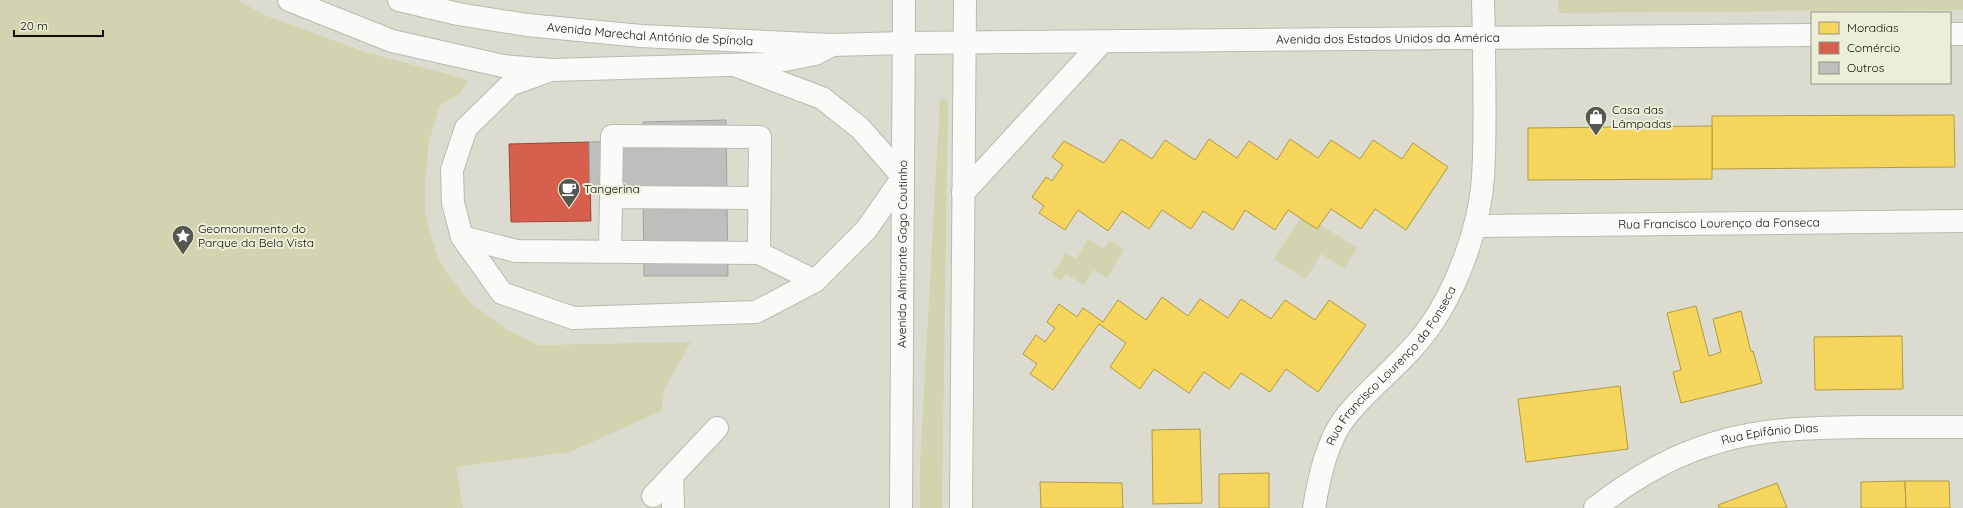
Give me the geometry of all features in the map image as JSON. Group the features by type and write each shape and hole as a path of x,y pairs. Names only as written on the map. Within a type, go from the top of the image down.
{"main road":[{"path":"289,0 392,41 503,66 551,70 737,66 764,64 815,54 832,45"},
{"name":"Avenida Marechal António de Spínola","path":"399,0 458,14 566,29 684,39 832,45 964,43"},
{"name":"Avenida Almirante Gago Coutinho","path":"901,508 904,0"},
{"path":"961,508 965,0"},
{"name":"Rua Francisco Lourenço da Fonseca","path":"1314,508 1319,476 1329,446 1346,416 1395,366 1428,329 1449,293 1475,226 1483,178 1483,0"},
{"path":"1951,34 1963,34"},
{"name":"Avenida dos Estados Unidos da América","path":"964,43 1811,35"},
{"path":"963,193 1102,42"},
{"path":"551,70 510,85 466,128 452,170 453,203 462,237 502,293 573,318 756,312 815,281 866,230 903,177 860,128 822,98 737,66"},
{"path":"610,252 612,136 760,137 759,253"},
{"path":"611,197 759,198"},
{"name":"Rua Francisco Lourenço da Fonseca","path":"1475,226 1963,221"},
{"path":"462,237 516,251 759,253 815,281"},
{"name":"Rua Epifânio Dias","path":"1595,508 1620,488 1650,470 1682,455 1715,443 1749,434 1783,429 1963,427"},
{"path":"654,496 717,428"},
{"path":"672,476 673,508"}],"green space":[{"path":"0,0 238,0 262,14 365,52 469,80 460,94 440,105 429,142 425,182 425,214 436,253 446,272 471,303 509,331 539,345 691,342 665,388 661,411 570,452 456,467 463,508 0,508"},
{"path":"1558,0 1963,0 1963,10 1559,13"},
{"path":"940,99 948,99 942,508 920,508 920,463"},
{"path":"1303,213 1357,248 1344,269 1321,254 1306,279 1274,259"},
{"path":"1088,239 1103,249 1109,240 1124,250 1107,278 1093,270 1084,285 1066,274 1061,281 1052,275 1066,253 1076,259"}],"building: Moradias":[{"path":"1954,115 1955,167 1712,169 1712,116"},
{"path":"1712,126 1712,179 1528,180 1528,128"},
{"path":"1121,139 1152,159 1165,140 1195,160 1209,139 1237,158 1249,141 1277,160 1290,139 1318,158 1331,140 1360,159 1373,140 1402,159 1413,143 1448,167 1406,230 1375,209 1361,229 1331,209 1317,229 1288,210 1275,230 1245,210 1233,230 1203,211 1191,229 1162,210 1149,229 1122,211 1108,231 1078,210 1065,230 1039,213 1044,206 1032,197 1046,177 1052,181 1063,165 1052,157 1064,141 1104,163"},
{"path":"1162,297 1188,316 1200,299 1228,318 1241,299 1271,319 1285,300 1315,320 1329,300 1366,325 1318,392 1286,369 1270,392 1241,373 1229,389 1204,372 1189,393 1154,369 1140,389 1110,367 1126,343 1099,324 1053,390 1030,374 1037,364 1023,354 1036,335 1045,342 1055,328 1047,322 1059,304 1077,317 1083,308 1103,322 1118,300 1146,320"},
{"path":"1696,306 1709,356 1721,352 1713,319 1741,311 1751,352 1753,351 1762,383 1681,403 1673,372 1681,370 1667,313"},
{"path":"1902,336 1903,389 1815,390 1814,337"},
{"path":"1620,386 1628,449 1526,462 1518,399"},
{"path":"1200,429 1202,503 1153,504 1152,430"},
{"path":"1269,473 1269,508 1219,508 1219,474"},
{"path":"1905,481 1906,508 1861,508 1861,482"},
{"path":"1905,481 1949,481 1950,508 1906,508"},
{"path":"1040,482 1122,483 1123,508 1041,508"},
{"path":"1777,483 1787,508 1719,508 1718,505"}],"building: Comércio":[{"path":"589,142 591,221 511,222 509,144"}],"building: Outros":[{"path":"726,120 728,276 644,276 643,192 590,191 589,142 643,141 643,122"}],"place":[{"name":"Casa das Lâmpadas","path":"1596,136"},
{"name":"Tangerina","path":"569,208"},
{"name":"Geomonumento do Parque da Bela Vista","path":"183,256"}]}
